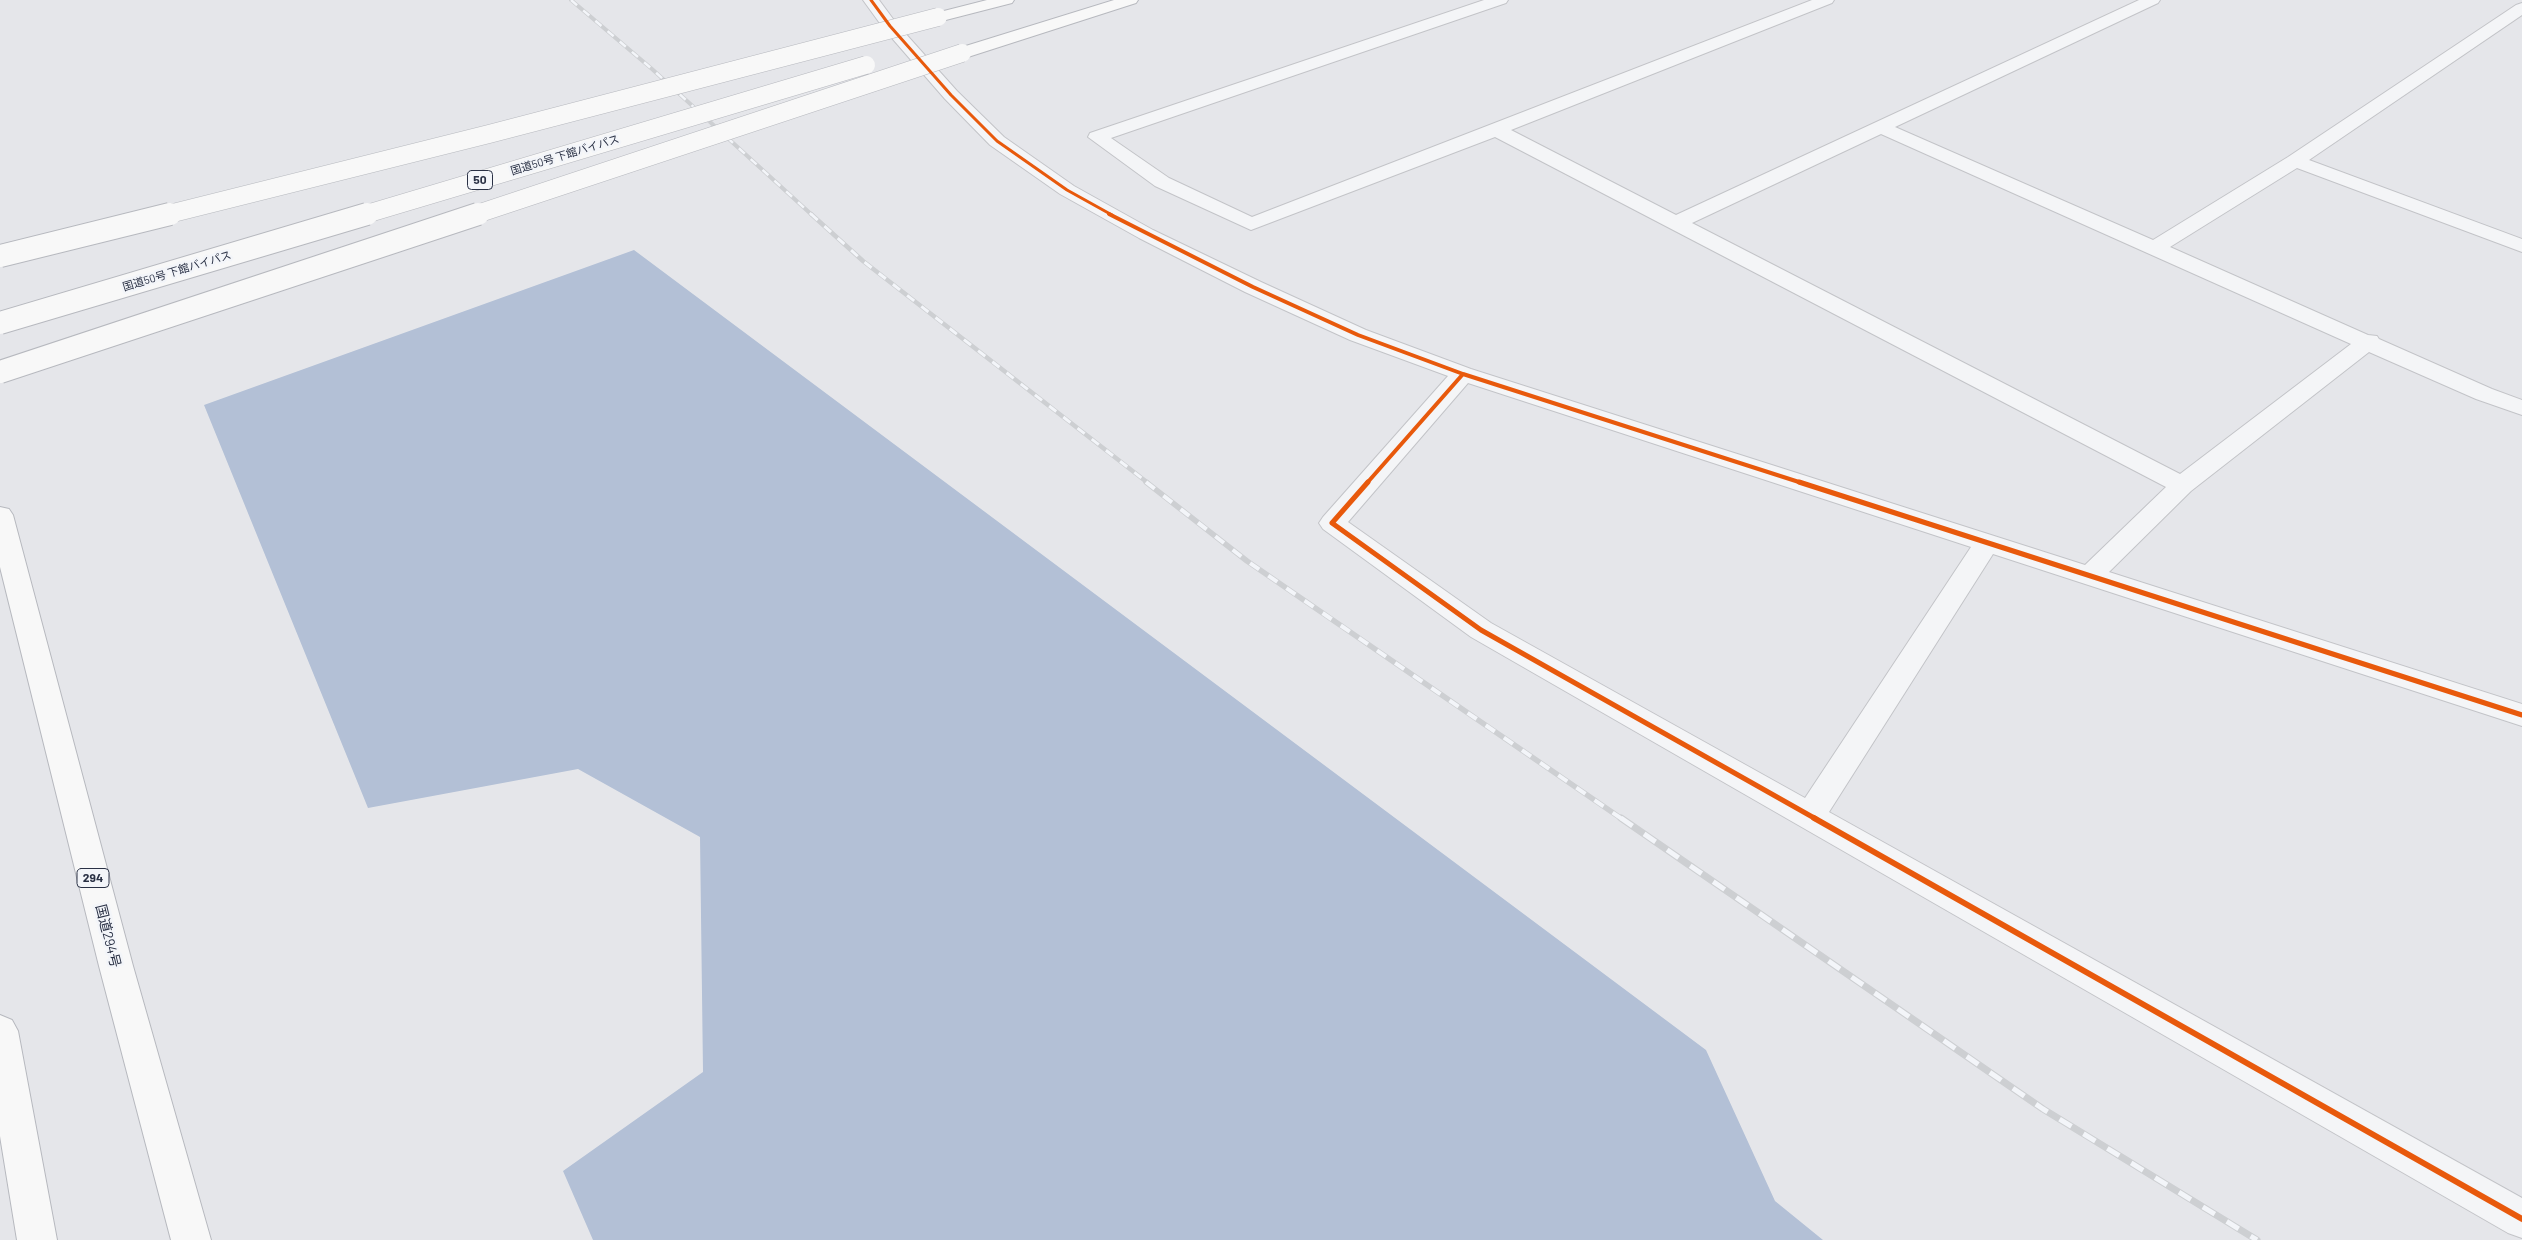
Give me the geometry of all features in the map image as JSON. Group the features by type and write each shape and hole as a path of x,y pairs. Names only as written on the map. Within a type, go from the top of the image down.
{"highway":[{"path":"0,256 489,134 1006,0"},
{"name":"国道50号 下館バイパス","path":"0,323 961,45 1015,22 1078,0"},
{"name":"国道50号 下館バイパス","path":"1015,22 1098,0"},
{"path":"0,372 961,45 1130,0"},
{"name":"国道294号","path":"0,515 116,966 190,1240"},
{"path":"0,1032 37,1240"}],"street":[{"path":"871,0 890,26 944,88 997,141 1066,190 1146,234 1253,288 1358,335 1463,374 1986,544 2522,715"},
{"path":"1500,0 1097,137 1162,182 1251,224 1826,0"},
{"path":"1676,223 2152,0"},
{"path":"2156,247 2295,161 2522,8"},
{"path":"1880,126 2369,341 2484,394 2522,408"},
{"path":"1496,130 2182,484"},
{"path":"2295,161 2522,246"},
{"path":"2089,577 2182,484 2369,341"},
{"path":"1463,374 1332,523 1482,630 2522,1219"},
{"path":"1810,816 1986,544"}],"water":[{"path":"634,250 1706,1050 1775,1201 1823,1240 593,1240 563,1171 703,1072 700,837 578,769 368,808 204,405"}],"railway":[{"path":"571,0 652,69 812,215"},
{"path":"811,214 863,261 1148,483"},
{"path":"1146,482 1247,561 1622,819"},
{"path":"1621,818 2043,1109 2257,1240"}],"cycle path":[{"path":"871,0 890,26 951,95 997,141 1067,190 1146,234 1253,287 1358,335 1463,374 2522,715"},
{"path":"1463,374 1332,523 1481,630 2522,1219"}]}
